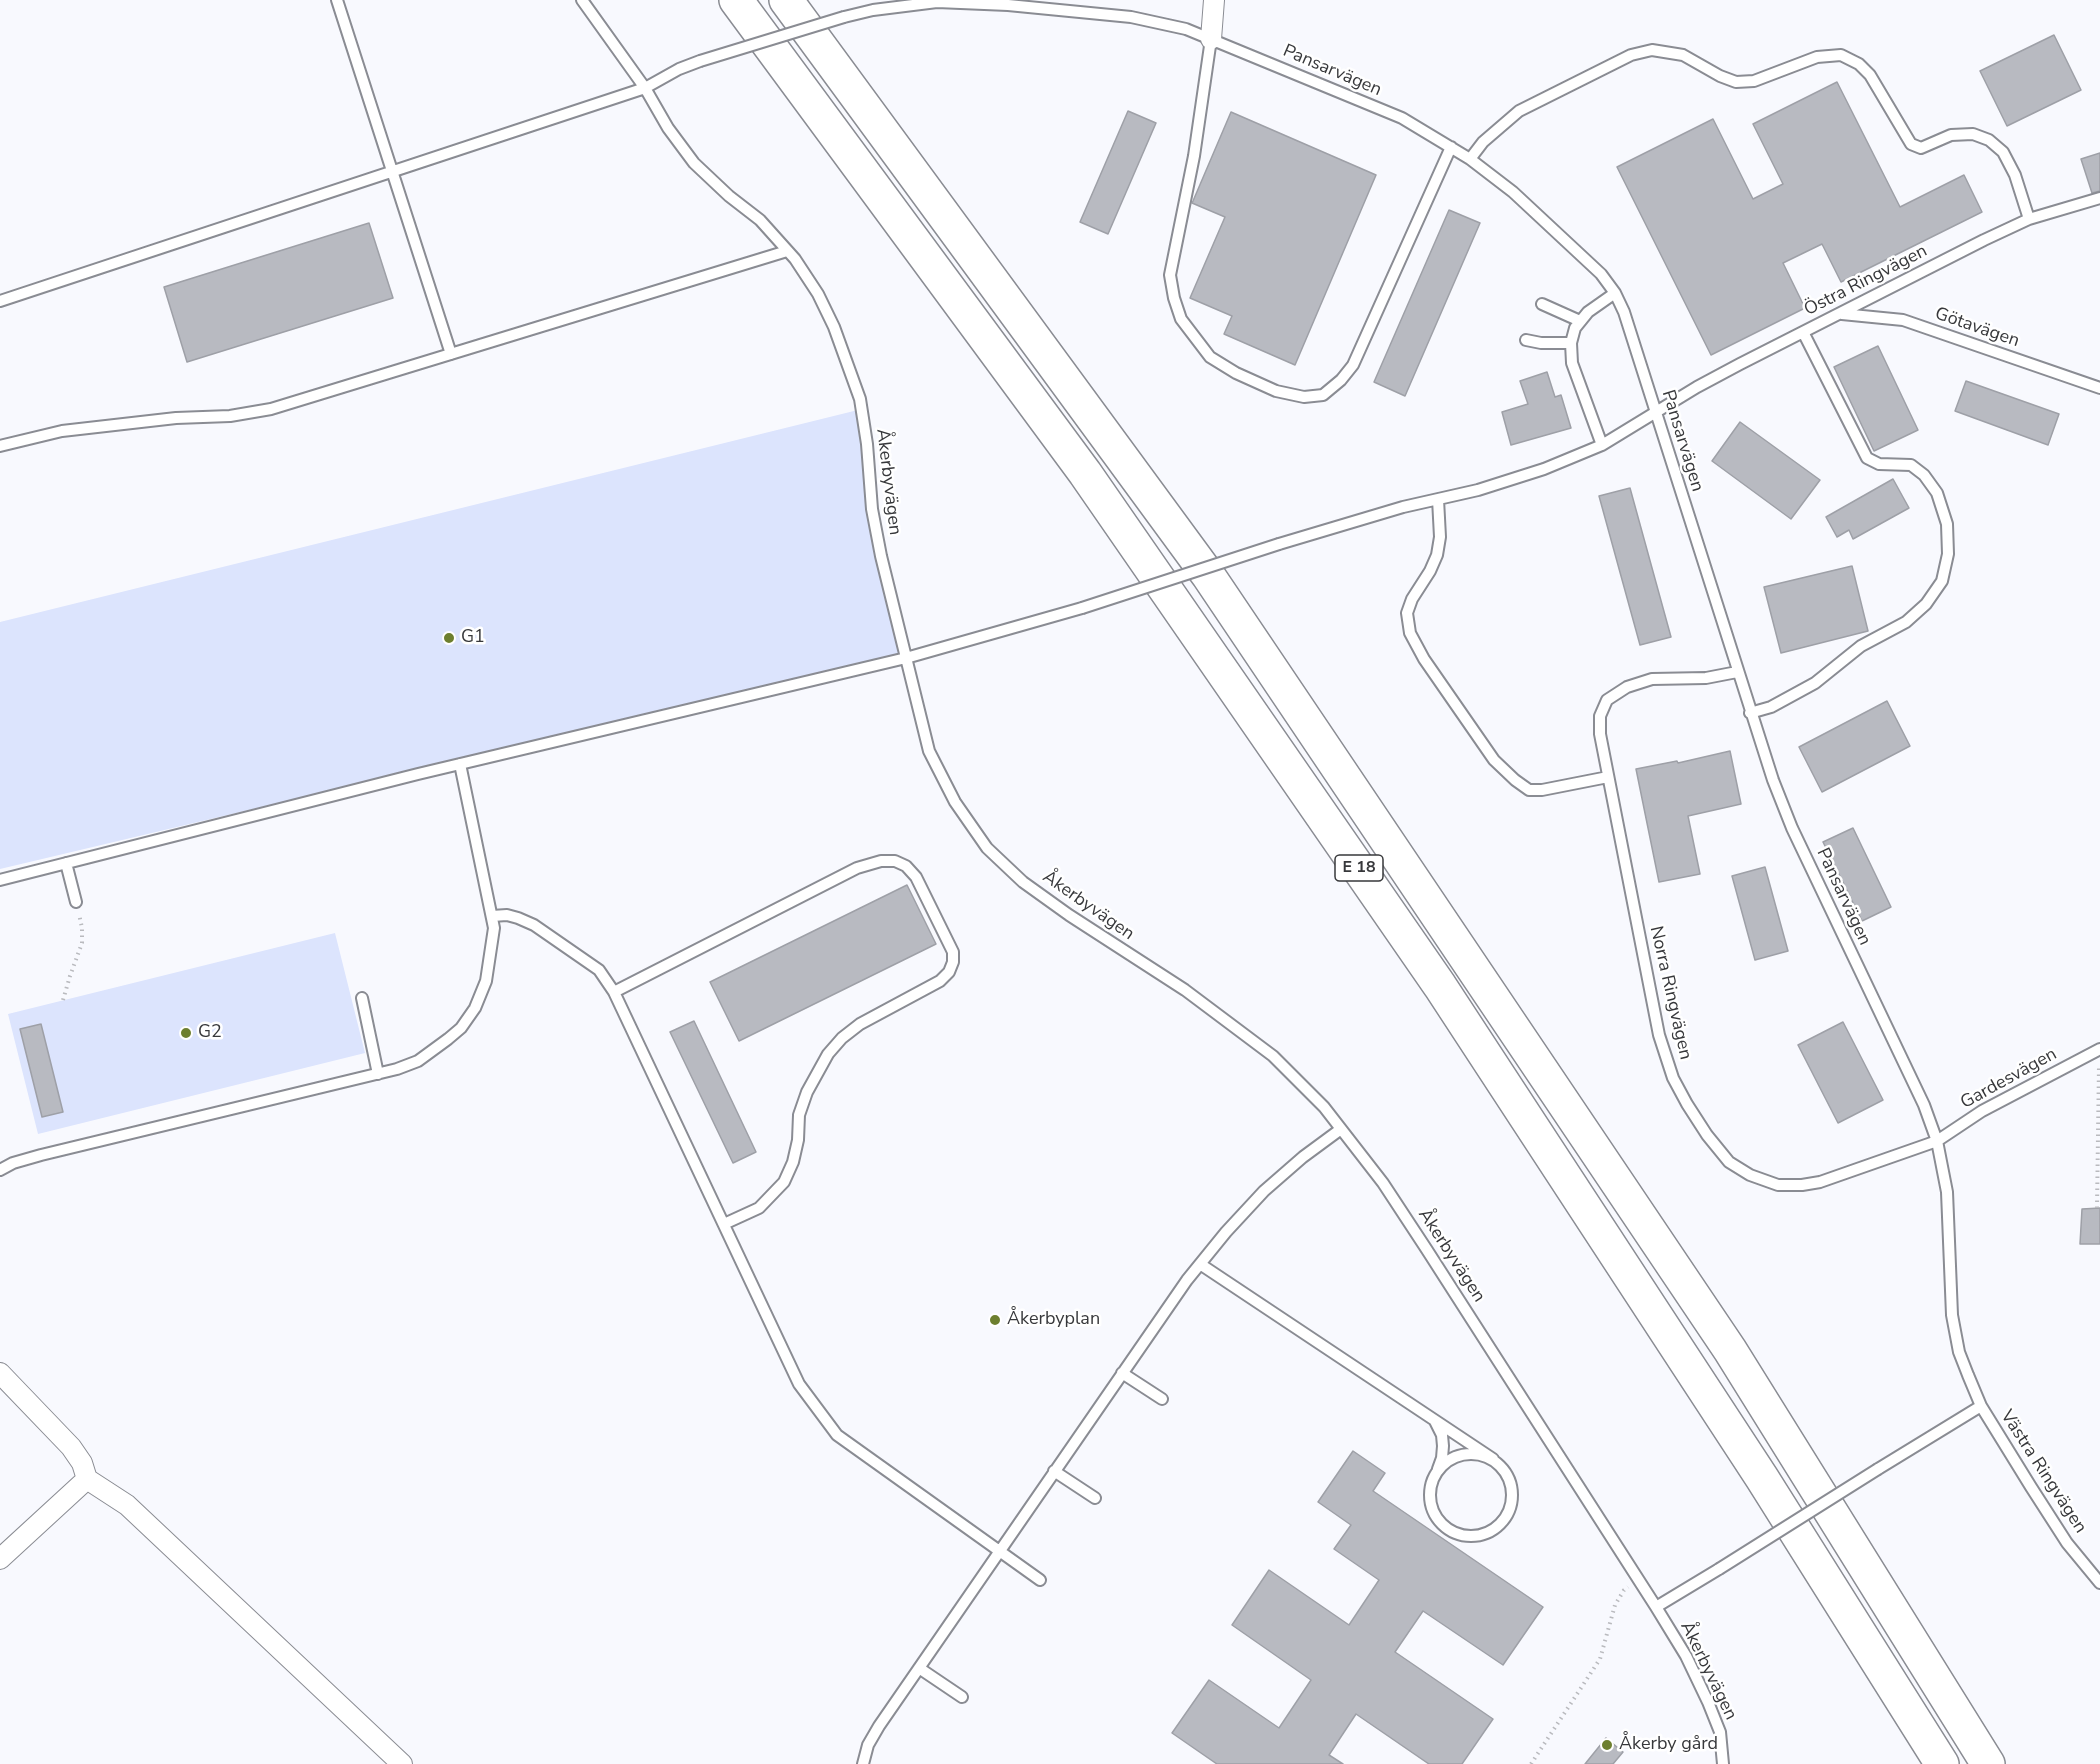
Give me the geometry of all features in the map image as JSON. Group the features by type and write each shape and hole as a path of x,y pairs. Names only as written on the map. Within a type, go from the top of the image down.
{"highway":[{"name":"E 18","path":"736,0 1085,473 1440,986 1762,1478 1942,1764"},
{"name":"E 18","path":"786,0 1215,584 1730,1350 1988,1764"}],"street":[{"path":"1211,39 1214,0"},
{"path":"0,1373 71,1447 82,1463 87,1479 127,1505 402,1764"},
{"path":"0,1558 87,1479"}],"lane":[{"path":"337,0 450,354"},
{"name":"Åkerbyvägen","path":"582,0 645,88 668,128 694,163 729,196 760,220 787,251 818,294 834,327 860,399 867,444 872,509 929,751 955,802 987,848 1023,882 1069,915 1185,990 1273,1056 1324,1107 1383,1183 1428,1250 1686,1656 1720,1732 1723,1764"},
{"name":"Pansarvägen","path":"645,88 679,69 700,61 873,10 938,2 1008,5 1131,17 1186,29 1402,118 1470,159 1513,192 1601,274 1615,293 1624,312 1750,713 1792,828 1924,1105 1936,1141 1947,1192 1952,1315 1959,1352 1981,1406"},
{"path":"1211,39 1194,156 1170,275 1174,298 1181,319 1210,357 1236,373 1276,391 1304,397 1323,394 1341,380 1353,365 1451,147"},
{"path":"1470,159 1483,142 1520,111 1631,55 1652,50 1683,55 1720,76 1736,82 1754,81 1817,57 1842,55 1859,64 1870,75 1911,144 1922,148 1951,135 1973,134 1989,140 2003,152 2015,175 2029,219"},
{"path":"0,301 645,88"},
{"name":"Östra Ringvägen","path":"0,880 460,764 906,658 1082,608 1279,544 1404,507 1478,490 1544,469 1602,445 1706,383 2029,219 2100,198"},
{"path":"0,446 73,429 176,418 230,416 271,409 787,251"},
{"path":"1602,445 1572,363 1571,343 1575,328 1580,321 1588,312 1615,293"},
{"path":"1542,304 1580,321"},
{"name":"Götavägen","path":"1840,314 1903,320 2100,388"},
{"path":"1750,713 1771,706 1815,683 1861,646 1906,622 1926,604 1942,581 1948,554 1947,524 1937,493 1924,475 1911,465 1879,464 1867,458 1803,332"},
{"path":"1526,340 1542,343 1571,343"},
{"path":"1438,499 1440,537 1437,555 1430,571 1412,599 1407,613 1410,633 1424,659 1494,760 1529,790 1542,790 1608,777"},
{"name":"Norra Ringvägen","path":"1737,672 1706,678 1652,679 1627,687 1607,700 1600,716 1600,734 1659,1035 1673,1078 1707,1135 1729,1162 1750,1175 1778,1185 1802,1185 1837,1176 1936,1141"},
{"path":"0,1170 41,1155 378,1074 418,1061 461,1028 475,1008 486,981 494,928 460,764"},
{"path":"614,993 857,868 881,861 895,861 906,866 916,877 953,952 953,962 949,972 940,981 860,1024 842,1038 828,1054 807,1092 799,1115 798,1140 793,1162 784,1182 759,1208 724,1224"},
{"path":"66,863 76,902"},
{"path":"492,916 507,915 534,925 599,970 614,993 800,1384 837,1435 1040,1580"},
{"path":"362,998 378,1074"},
{"name":"Gardesvägen","path":"1936,1141 1982,1111 2100,1049"},
{"path":"863,1764 868,1745 879,1726 998,1551 1200,1264 1264,1191 1303,1157 1341,1129"},
{"path":"1200,1264 1493,1459 1504,1469 1512,1487 1511,1506 1504,1520 1494,1530 1476,1536 1458,1534 1443,1525 1435,1516 1430,1502 1430,1489 1442,1458 1443,1446 1442,1435 1434,1420"},
{"path":"1122,1373 1162,1400"},
{"path":"1656,1607 1981,1406"},
{"name":"Västra Ringvägen","path":"1981,1406 2067,1543 2100,1583"},
{"path":"1436,1472 1450,1459 1468,1453 1493,1459"},
{"path":"1054,1471 1095,1498"},
{"path":"919,1668 962,1697"}],"path":[{"path":"63,1000 82,943 82,928 76,902"},
{"path":"2097,1209 2100,1049"},
{"path":"1531,1764 1593,1673 1600,1659 1615,1605 1624,1590 1638,1578"}],"shaded area":[{"name":"G1","path":"858,410 902,655 0,869 0,622"},
{"name":"G2","path":"335,933 365,1053 38,1134 8,1014"}],"building":[{"path":"2054,35 2081,90 2007,126 1980,71"},
{"path":"1837,82 1900,207 1964,175 1982,212 1841,282 1822,244 1783,263 1805,308 1711,355 1617,167 1713,119 1753,199 1783,184 1753,124"},
{"path":"1128,111 1156,123 1108,234 1080,222"},
{"path":"1231,112 1376,175 1295,365 1224,334 1232,316 1190,298 1225,217 1192,203"},
{"path":"2100,153 2100,191 2092,193 2081,159"},
{"path":"1449,210 1480,223 1405,396 1374,382"},
{"path":"369,223 393,298 187,362 164,287"},
{"path":"1878,346 1918,430 1874,451 1834,367"},
{"path":"1547,372 1555,397 1561,395 1571,428 1511,445 1502,412 1528,404 1520,381"},
{"path":"1966,381 2059,414 2048,445 1955,411"},
{"path":"1740,422 1820,480 1791,519 1712,461"},
{"path":"1893,479 1909,508 1853,539 1849,530 1837,537 1826,517"},
{"path":"1630,488 1671,637 1640,645 1599,496"},
{"path":"1852,566 1868,631 1781,653 1764,587"},
{"path":"1887,701 1910,746 1822,792 1799,747"},
{"path":"1730,751 1741,804 1688,816 1700,874 1659,882 1636,769 1677,761 1678,763"},
{"path":"1853,828 1891,907 1862,921 1823,842"},
{"path":"1765,867 1788,951 1755,960 1732,876"},
{"path":"907,885 936,944 739,1041 710,982"},
{"path":"694,1021 756,1152 733,1163 670,1032"},
{"path":"1843,1022 1883,1100 1838,1123 1798,1045"},
{"path":"41,1024 63,1112 42,1117 20,1029"},
{"path":"2100,1208 2100,1244 2080,1244 2082,1209"},
{"path":"1353,1451 1385,1473 1373,1491 1543,1607 1503,1665 1423,1611 1395,1652 1493,1719 1462,1764 1429,1764 1356,1714 1329,1755 1343,1764 1217,1764 1172,1733 1209,1680 1279,1728 1311,1680 1232,1625 1269,1570 1349,1625 1379,1580 1334,1549 1351,1525 1318,1502"},
{"name":"Åkerby gård","path":"1606,1738 1623,1752 1613,1764 1585,1764"}],"place":[{"name":"G1","path":"449,638"},
{"name":"G2","path":"186,1033"},
{"name":"Åkerbyplan","path":"995,1320"},
{"name":"Åkerby gård","path":"1607,1745"}]}
